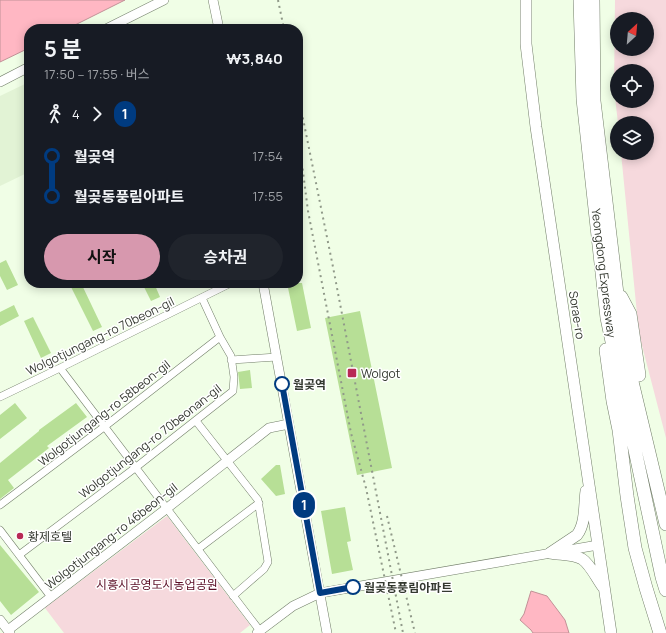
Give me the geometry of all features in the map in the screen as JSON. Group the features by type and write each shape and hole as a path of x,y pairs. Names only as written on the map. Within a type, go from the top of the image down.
{"highway":[{"name":"Yeongdong Expressway","path":"580,0 583,99 607,318 666,590"},
{"name":"Yeongdong Expressway","path":"593,0 594,101 623,344 666,524"},
{"path":"617,290 630,314 638,370 652,438 666,495"},
{"path":"607,318 606,349 620,430 627,496 635,548 660,633"}],"main road":[{"name":"Sorae-ro","path":"526,0 526,44 536,127 611,633"},
{"path":"550,553 580,531 588,472"},
{"path":"550,553 576,557 583,560 605,591"}],"street":[{"path":"116,24 164,0"},
{"path":"213,0 218,24"},
{"path":"0,82 24,70"},
{"name":"Wolgotjungang-ro 70beon-gil","path":"0,397 221,288"},
{"path":"264,288 328,633"},
{"name":"Wolgotjungang-ro 70beonan-gil","path":"19,555 135,468 233,391 234,377 230,356 202,298"},
{"name":"Wolgotjungang-ro 58beon-gil","path":"0,506 220,337"},
{"path":"231,360 277,357"},
{"path":"60,368 198,549 259,632 292,606 320,593 598,545"},
{"path":"196,420 258,500 268,562 264,569 233,596"},
{"name":"Wolgotjungang-ro 46beon-gil","path":"9,632 51,597 269,428 289,424"},
{"path":"198,549 258,503"},
{"path":"0,530 51,597"},
{"path":"0,620 9,632"}],"shaded area":[{"path":"0,0 125,0 77,24 24,24 24,50 0,62"},
{"path":"24,84 24,174 0,186 0,96"},
{"path":"531,591 547,596 565,620 569,633 533,633 520,620 524,614"}],"green space":[{"path":"615,0 666,0 666,438 639,334 622,160 654,160 654,116 617,116 616,108 654,108 654,64 614,64 614,56 654,56 654,12 615,12"},
{"name":"시흥시공영도시농업공원","path":"167,516 250,625 240,633 64,633 45,608"}],"building":[{"path":"6,260 18,285 7,290 0,276 0,263"},
{"path":"72,288 83,288 102,327 93,331"},
{"path":"144,288 156,288 160,297 151,301"},
{"path":"288,288 303,288 311,328 297,331"},
{"path":"14,305 19,316 0,326 0,312"},
{"path":"360,311 392,468 357,475 325,318"},
{"path":"33,317 51,353 41,358 24,321"},
{"path":"250,370 252,388 240,389 238,372"},
{"path":"15,403 27,418 0,439 0,415"},
{"path":"76,403 87,417 47,446 49,448 8,480 14,488 0,499 0,463 39,430"},
{"path":"276,465 280,465 285,494 276,496 261,479"},
{"path":"345,507 351,541 347,542 353,570 332,574 321,511"},
{"path":"0,545 39,592 11,615 0,601"}],"railway":[{"path":"278,0 283,24"},
{"path":"303,119 403,633"},
{"path":"303,172 308,211 351,433 366,488 396,633"},
{"path":"387,516 415,633"}],"bus line":[{"name":"1","path":"282,384 320,593 353,587"}],"place":[{"name":"Wolgot","path":"352,373"},
{"name":"월곶역","path":"282,384"},
{"name":"황제호텔","path":"20,536"},
{"name":"월곶동풍림아파트","path":"353,587"}]}
